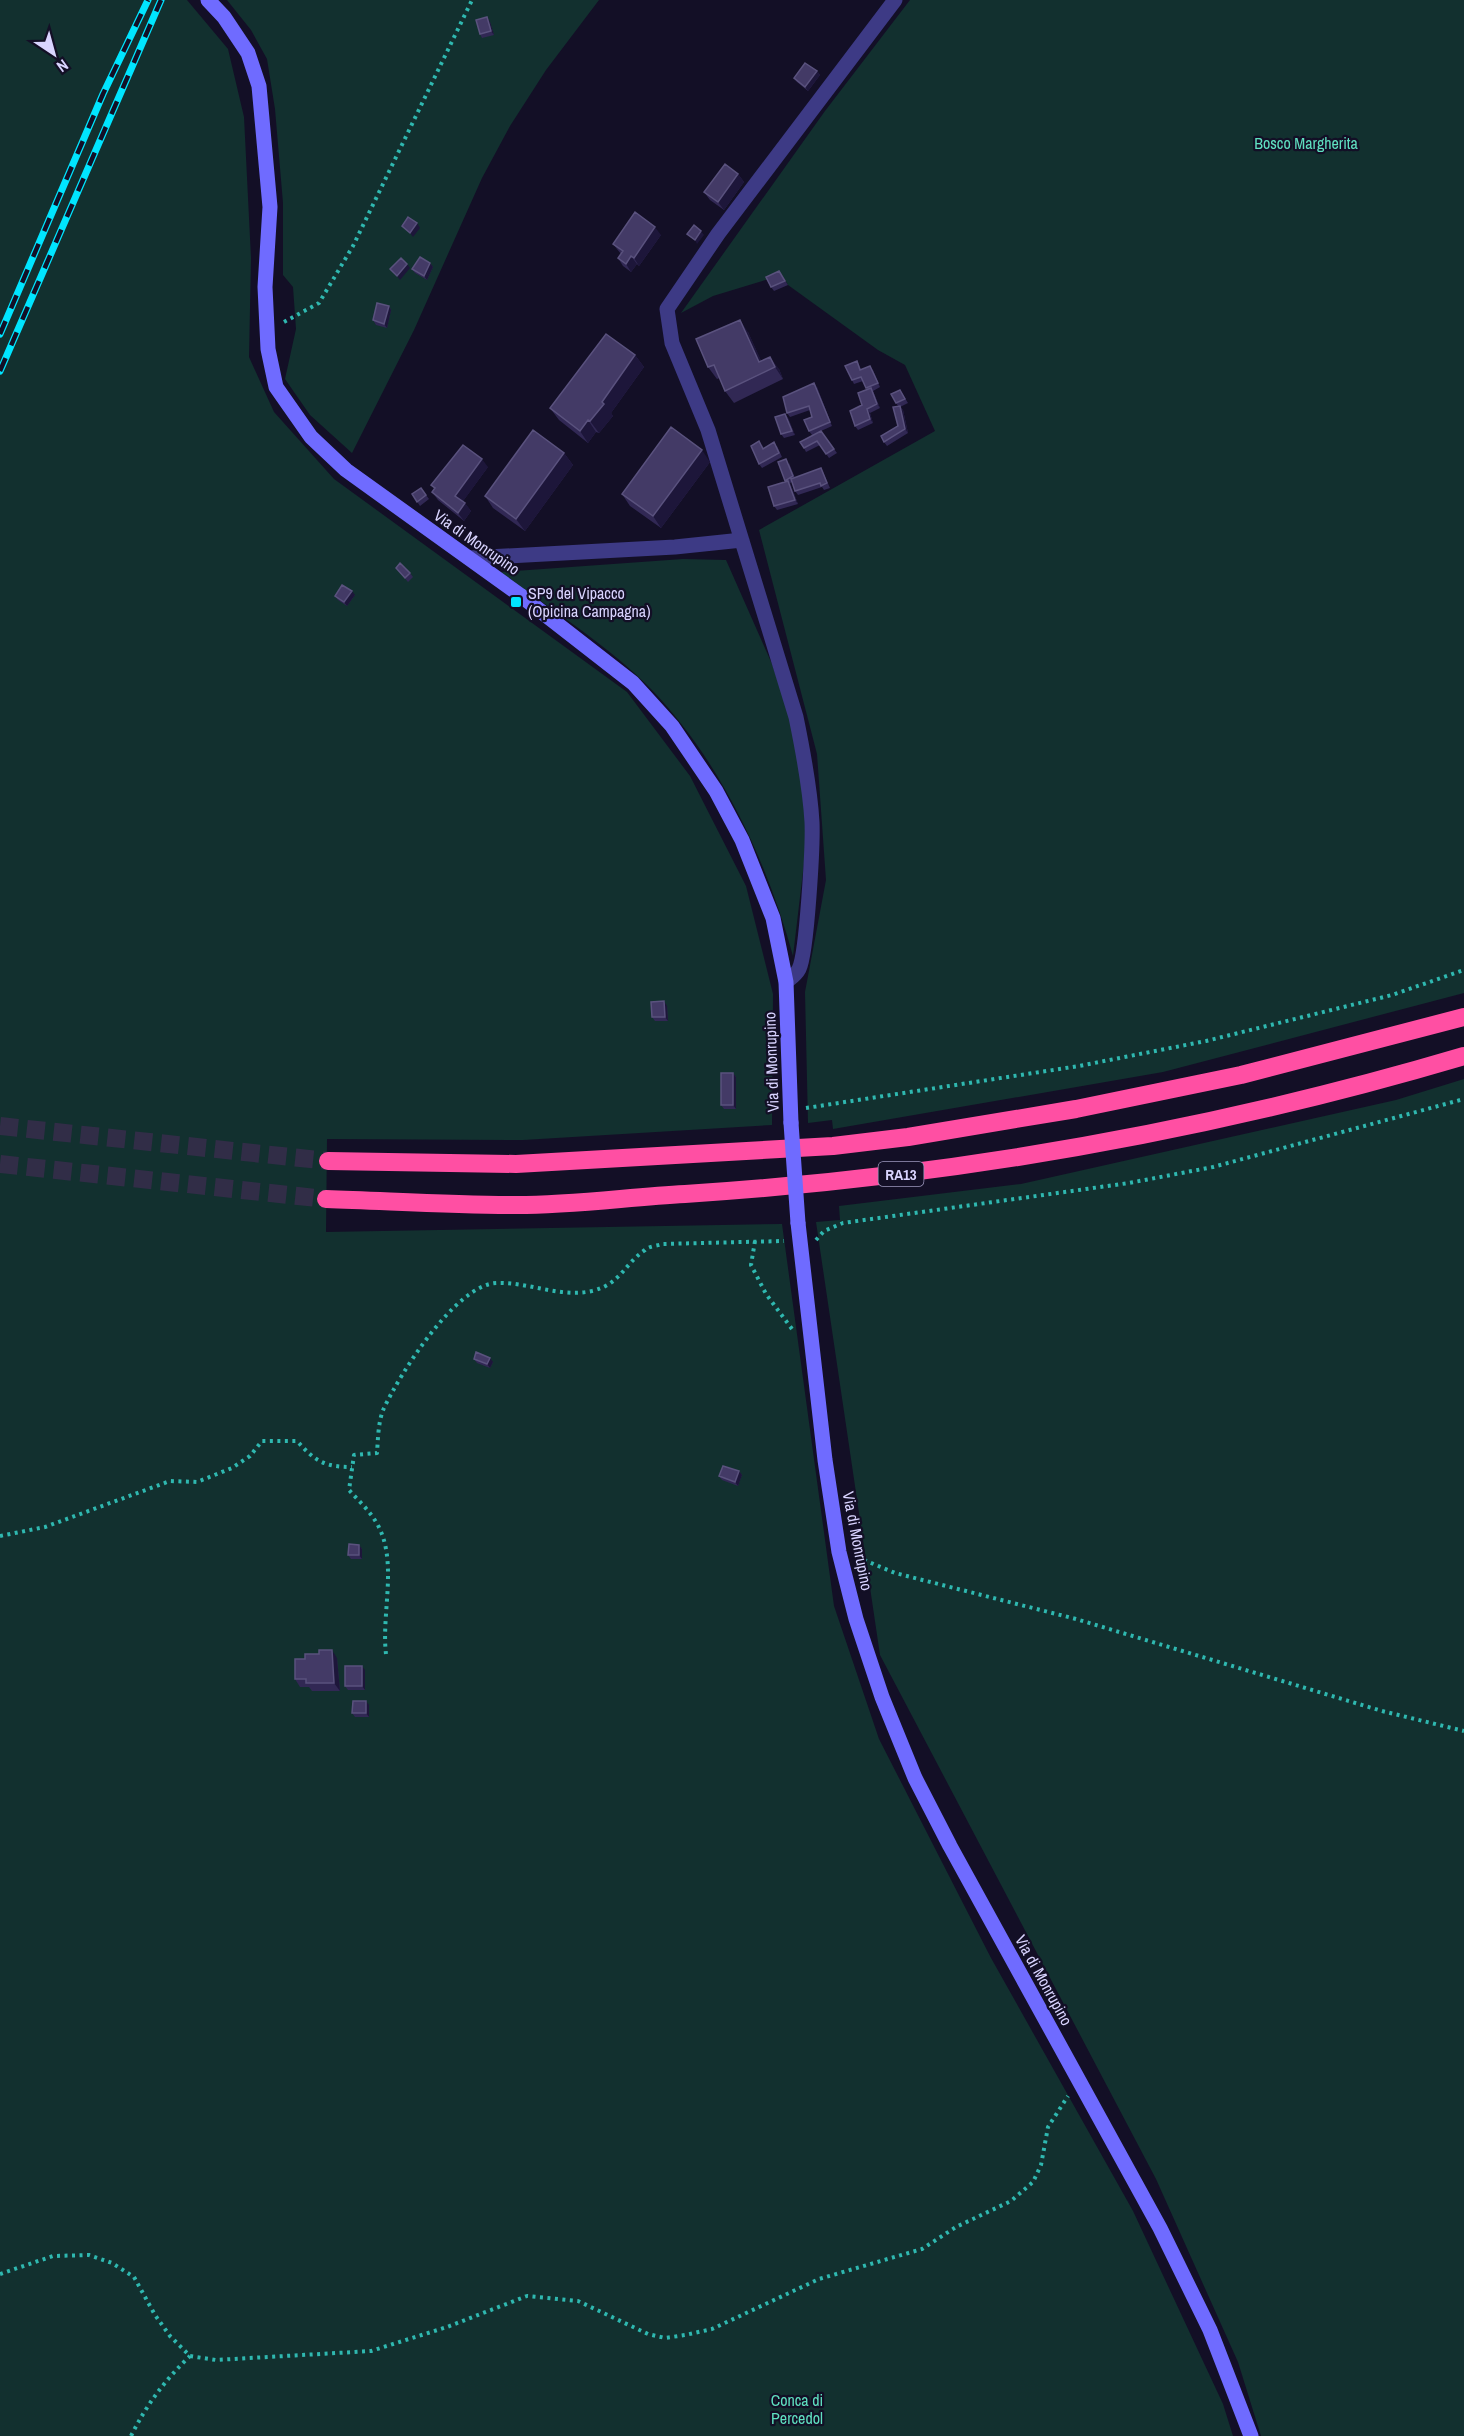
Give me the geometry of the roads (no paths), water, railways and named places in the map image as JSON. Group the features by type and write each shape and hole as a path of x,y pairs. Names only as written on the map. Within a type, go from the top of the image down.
{"highway":[{"name":"RA13","path":"328,1161 516,1164 833,1146 897,1138 1076,1109 1241,1075 1464,1017"},
{"name":"RA13","path":"326,1199 519,1205 764,1189 911,1173 1091,1145 1265,1108 1464,1056"}],"main road":[{"name":"Via di Monrupino","path":"208,0 224,17 248,52 259,86 270,207 265,287 267,332 270,366 276,387 311,437 346,470 520,595 633,683 672,726 716,791 758,874 772,918 786,982 800,1259 825,1460 839,1552 868,1659 915,1778 1180,2270 1210,2330 1251,2436"}],"street":[{"path":"786,982 795,975 802,960 812,823 804,756 796,717 708,430 672,343 667,309 718,234 895,0"},
{"path":"469,558 675,547 742,540"}],"tunnel":[{"path":"0,1126 328,1161"},
{"path":"0,1164 326,1199"}],"railway":[{"path":"0,334 103,94 148,0"},
{"path":"0,371 161,0"}],"place":[{"name":"SP9 del Vipacco (Opicina Campagna)","path":"516,602"}],"park label":[{"name":"Bosco Margherita","path":"1306,143"},
{"name":"Conca di Percedol","path":"797,2409"}]}
